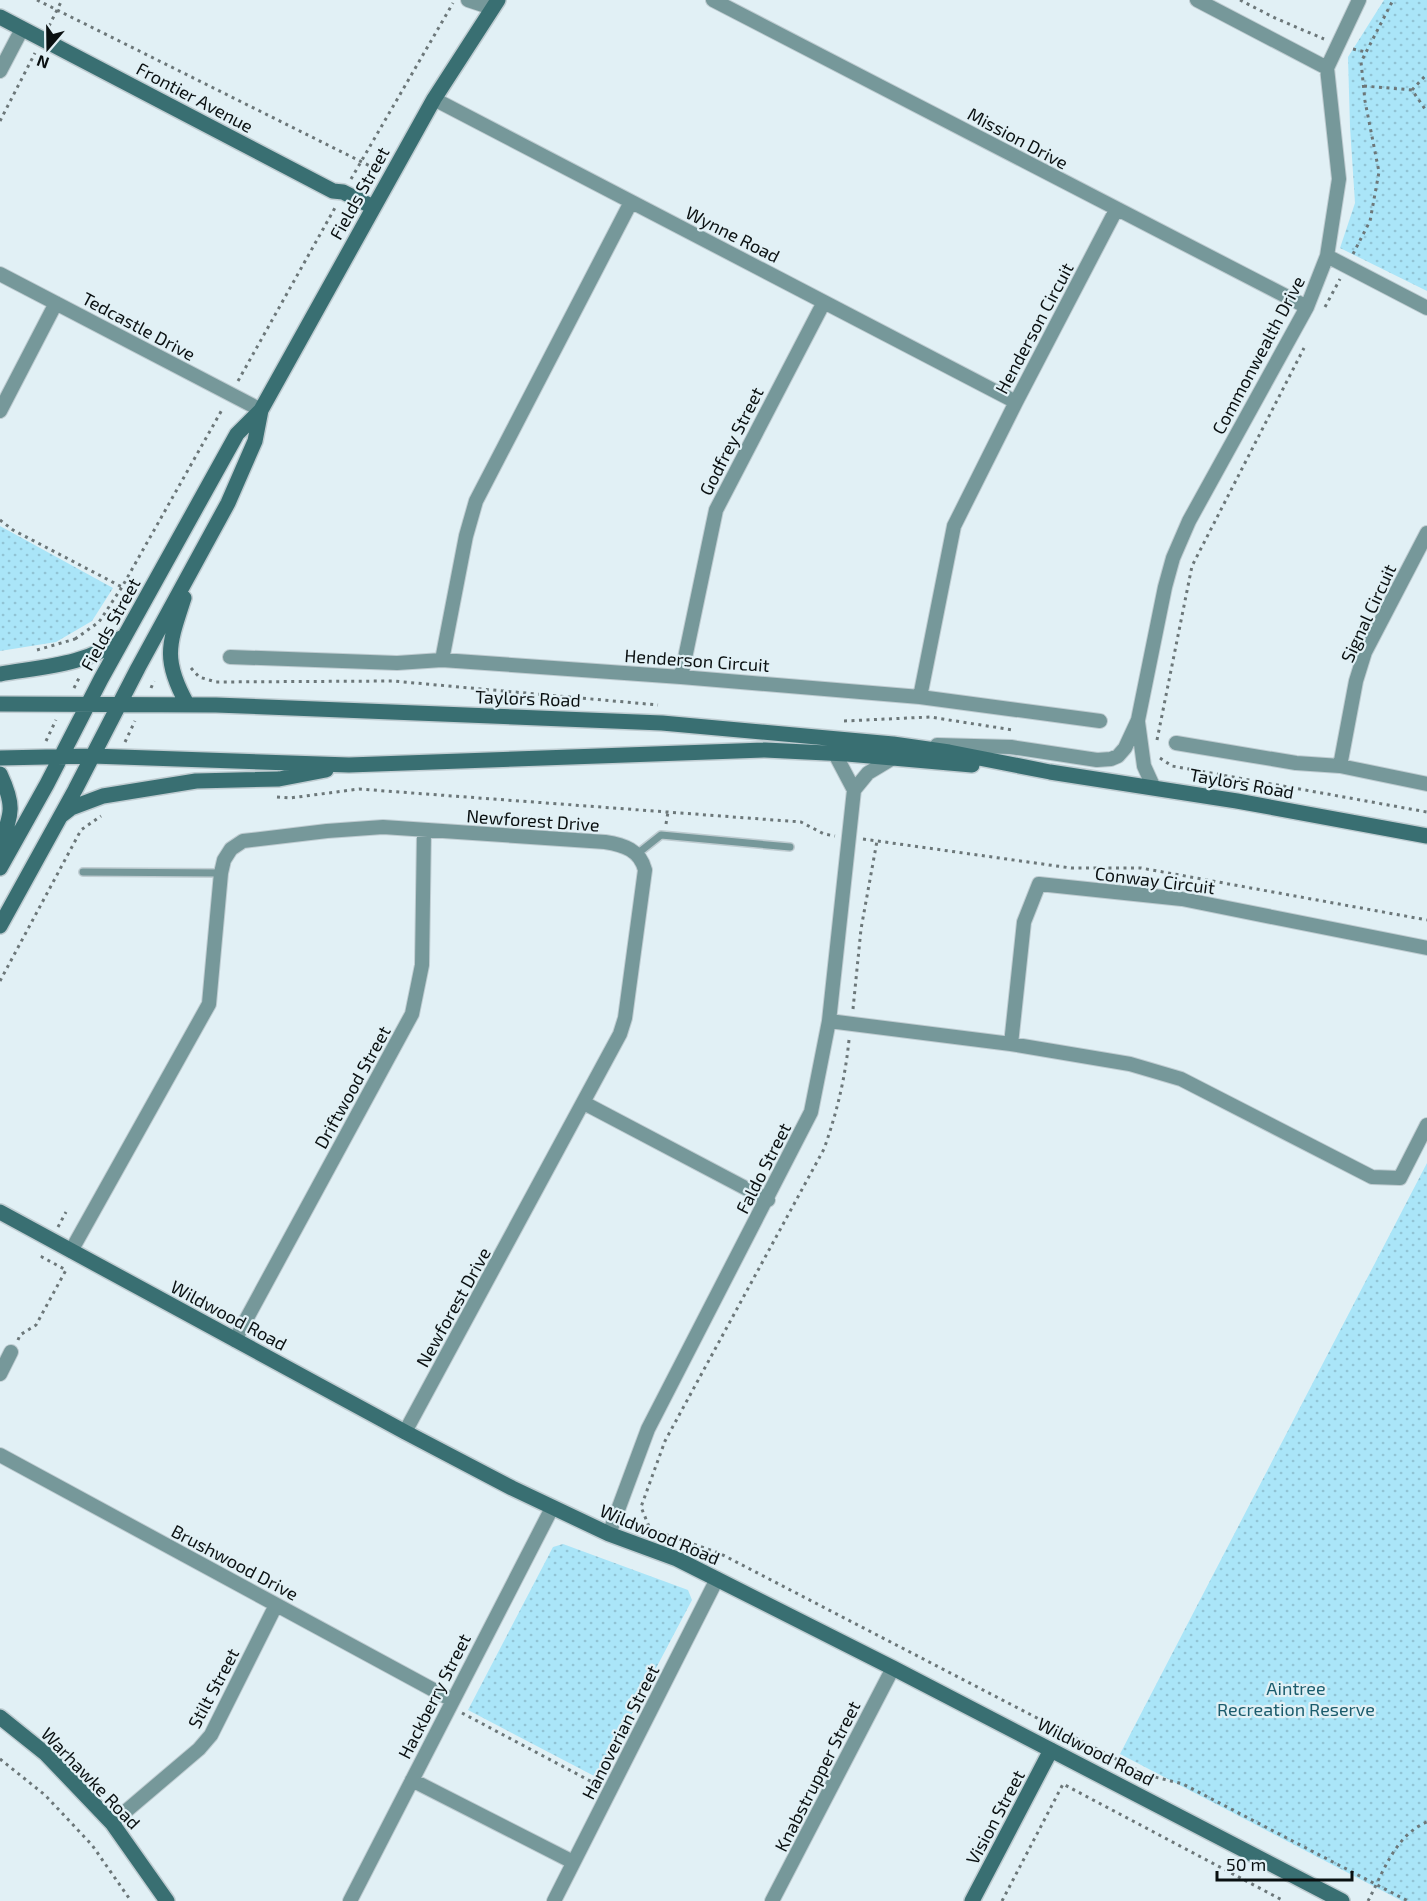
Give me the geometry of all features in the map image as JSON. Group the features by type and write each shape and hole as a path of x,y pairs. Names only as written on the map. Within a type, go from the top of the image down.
{"street":[{"path":"468,0 495,4"},
{"name":"Mission Drive","path":"713,0 1307,307"},
{"path":"1197,0 1327,68"},
{"name":"Commonwealth Drive","path":"893,751 1011,747 1097,760 1118,756 1125,748 1138,720 1173,558 1189,521 1307,307 1327,256 1339,179 1327,68 1359,0"},
{"name":"Fields Street","path":"0,868 237,434 261,410 434,99 495,4"},
{"name":"Frontier Avenue","path":"0,17 333,191 343,192 373,207"},
{"path":"0,71 22,29"},
{"name":"Wynne Road","path":"434,99 1016,402"},
{"path":"442,660 466,536 476,501 631,201"},
{"name":"Henderson Circuit","path":"230,657 397,663 442,660 920,697 954,526 1116,210"},
{"path":"1327,256 1427,308"},
{"name":"Tedcastle Drive","path":"0,274 261,410"},
{"name":"Godfrey Street","path":"681,677 716,510 824,302"},
{"path":"0,411 56,303"},
{"name":"Fields Street","path":"0,926 228,503 255,441 261,410"},
{"name":"Signal Circuit","path":"1340,766 1356,681 1365,652 1427,533"},
{"path":"187,704 170,669 171,638 196,561"},
{"path":"0,674 91,656 110,647 126,634"},
{"path":"920,697 1100,721"},
{"name":"Taylors Road","path":"0,704 187,704 662,723 1050,772 1427,836"},
{"name":"Commonwealth Drive","path":"1138,720 1144,766 1154,788"},
{"path":"1176,743 1296,763 1340,766 1427,784"},
{"name":"Taylors Road","path":"0,758 92,756 349,765 765,750 835,754 893,751"},
{"path":"835,754 854,790 868,773 893,751"},
{"path":"60,817 71,808 103,796 196,781 279,779 349,765"},
{"path":"0,774 10,795 11,804 9,821 0,846"},
{"name":"Faldo Street","path":"609,1534 648,1429 768,1200 811,1112 829,1021 854,790"},
{"name":"Newforest Drive","path":"71,1251 209,1004 221,873 224,860 231,849 243,841 383,827 605,842 631,849 643,862 645,870 625,1018 620,1034 405,1432"},
{"name":"Driftwood Street","path":"235,1340 412,1014 422,965 424,830"},
{"name":"Conway Circuit","path":"1011,1044 1024,922 1039,884 1182,898 1427,948"},
{"path":"829,1021 1011,1044 1130,1064 1181,1079 1372,1177 1400,1178 1427,1125"},
{"path":"584,1103 768,1200"},
{"name":"Wildwood Road","path":"0,1212 405,1432 552,1508 609,1534 677,1559 893,1668 1342,1901"},
{"path":"0,1374 11,1352"},
{"name":"Brushwood Drive","path":"0,1455 452,1700"},
{"name":"Hackberry Street","path":"350,1901 552,1508"},
{"name":"Hanoverian Street","path":"554,1901 717,1579"},
{"name":"Stilt Street","path":"112,1823 199,1749 211,1735 276,1605"},
{"name":"Knabstrupper Street","path":"772,1901 893,1668"},
{"name":"Warhawke Road","path":"0,1717 46,1754 112,1823 167,1901"},
{"name":"Vision Street","path":"972,1901 1051,1750"},
{"path":"412,1780 573,1862"}],"lane":[{"path":"637,855 661,835 790,847"},
{"path":"82,872 221,873"}],"path":[{"path":"37,0 391,176"},
{"path":"0,121 62,0"},
{"path":"75,639 99,622 122,587 343,192 455,0"},
{"path":"1240,0 1337,45 1366,52"},
{"path":"1412,90 1427,74"},
{"path":"1364,86 1412,90"},
{"path":"1412,90 1427,112"},
{"path":"0,520 13,530 122,587"},
{"path":"37,758 80,676"},
{"path":"118,757 154,681"},
{"path":"877,841 861,929 846,1071 838,1110 824,1149 665,1442 641,1507 651,1529 719,1553 1147,1774 1183,1784 1408,1901"},
{"path":"11,1352 20,1335 36,1325 66,1270 42,1257 66,1212"},
{"path":"452,1700 463,1715 611,1791"},
{"path":"0,1759 45,1795 92,1845 131,1901"},
{"path":"1002,1901 1063,1784 1284,1901"},
{"path":"1368,1901 1401,1841 1427,1822"}],"green space":[{"path":"1384,0 1427,0 1427,291 1340,248 1355,203 1348,57"},
{"path":"0,526 113,588 92,621 56,642 0,651"},
{"name":"Aintree Recreation Reserve","path":"1427,1163 1427,1901 1402,1901 1120,1754"},
{"path":"563,1544 688,1590 692,1600 598,1778 468,1710 553,1547"}]}
